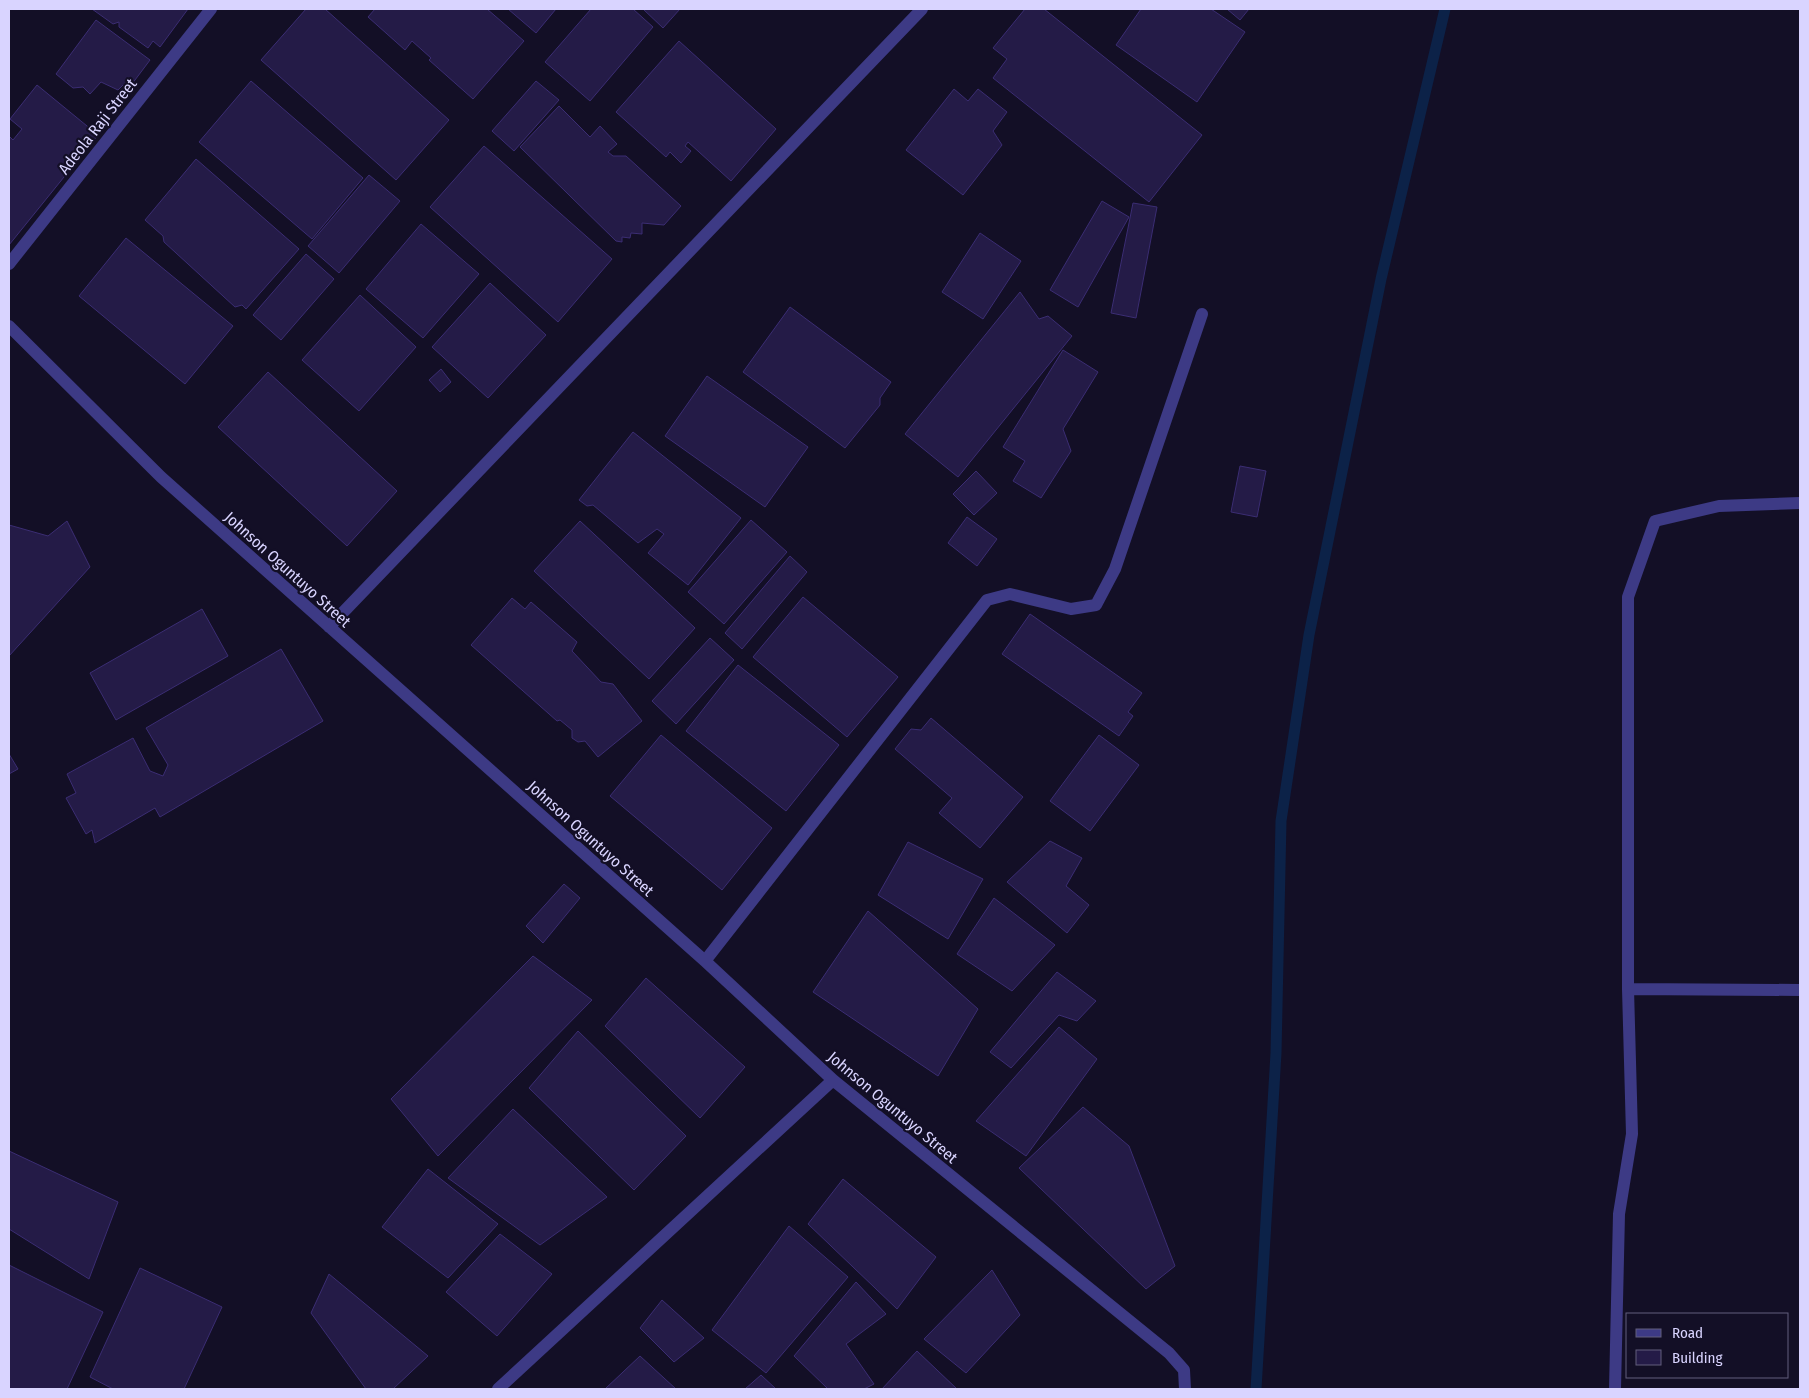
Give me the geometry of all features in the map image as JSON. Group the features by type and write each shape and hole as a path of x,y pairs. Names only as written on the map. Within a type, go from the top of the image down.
{"street":[{"name":"Adeola Raji Street","path":"9,264 211,9"},
{"path":"329,626 922,9"},
{"path":"705,961 986,600 1010,594 1071,609 1096,605 1115,569 1202,314"},
{"name":"Johnson Oguntuyo Street","path":"9,326 161,477 705,961 833,1080 1170,1353 1184,1370 1185,1389"},
{"path":"1615,1389 1619,1214 1632,1134 1628,989 1628,597 1655,521 1719,506 1800,503"},
{"path":"1628,989 1800,990"},
{"path":"498,1389 833,1080"}],"building":[{"path":"92,9 188,9 160,47 153,41 148,48 119,27 119,22 113,24"},
{"path":"306,9 325,9 449,120 396,180 261,60"},
{"path":"375,9 487,9 524,41 473,99 429,60 431,58 412,41 405,50 368,17"},
{"path":"508,9 556,9 536,33"},
{"path":"591,9 633,9 653,27 590,101 545,62"},
{"path":"643,9 680,9 663,28"},
{"path":"1025,9 1044,9 1202,135 1149,202 993,78 1007,59 993,48"},
{"path":"1141,9 1211,9 1245,32 1197,102 1116,45"},
{"path":"1227,9 1249,9 1240,20"},
{"path":"96,20 150,60 129,88 123,85 118,90 101,82 90,94 83,87 73,88 56,74"},
{"path":"679,41 776,129 731,181 688,142 685,146 691,151 681,163 670,152 666,157 616,112"},
{"path":"251,81 363,178 312,239 199,142"},
{"path":"536,81 559,100 514,151 492,131"},
{"path":"37,85 98,135 9,245 9,136 13,140 22,129 10,119"},
{"path":"954,89 968,101 978,89 1007,112 993,131 1002,145 963,195 906,150"},
{"path":"559,106 590,137 600,126 617,144 608,152 613,156 626,156 681,206 664,225 642,223 642,234 631,233 630,238 622,237 622,242 616,241 520,147"},
{"path":"484,146 612,259 558,322 430,207"},
{"path":"196,159 299,249 246,309 242,305 235,307 164,242 163,236 145,220"},
{"path":"369,175 400,201 339,273 308,246"},
{"path":"1102,201 1129,217 1078,307 1050,290"},
{"path":"1133,203 1157,207 1136,318 1111,313"},
{"path":"421,224 479,274 423,338 366,289"},
{"path":"980,233 1021,261 983,319 942,292"},
{"path":"126,238 233,326 185,384 79,296"},
{"path":"306,254 334,279 281,340 253,315"},
{"path":"490,283 546,335 488,398 432,347"},
{"path":"1020,292 1039,319 1048,316 1072,336 958,477 905,434"},
{"path":"360,295 416,347 359,411 302,360"},
{"path":"790,307 891,382 880,398 880,405 845,448 743,372"},
{"path":"1063,350 1098,372 1063,429 1071,451 1041,498 1013,481 1025,461 1003,447"},
{"path":"441,369 451,382 440,392 429,380"},
{"path":"268,372 397,491 347,546 218,427"},
{"path":"707,376 808,447 765,507 665,436"},
{"path":"633,432 741,518 688,585 648,553 664,534 657,529 638,543 593,505 587,506 579,500"},
{"path":"1240,466 1266,471 1257,517 1231,512"},
{"path":"976,471 997,493 974,515 953,494"},
{"path":"967,517 997,539 977,566 948,543"},
{"path":"751,520 787,552 724,624 688,592"},
{"path":"67,521 90,567 9,656 9,525 48,536"},
{"path":"580,521 695,628 649,679 534,571"},
{"path":"790,556 807,572 742,649 725,633"},
{"path":"803,597 898,677 847,737 753,657"},
{"path":"512,598 525,609 531,602 577,642 572,651 601,682 613,684 642,721 598,757 585,741 578,742 572,738 572,730 560,720 557,721 471,645"},
{"path":"202,609 228,656 116,720 90,673"},
{"path":"1030,614 1142,693 1128,712 1133,716 1119,736 1002,654"},
{"path":"710,638 734,660 676,724 652,701"},
{"path":"281,649 323,721 160,817 155,808 95,843 92,830 86,834 66,798 76,793 67,774 133,738 150,771 163,776 168,765 146,728"},
{"path":"738,665 839,745 786,811 686,731"},
{"path":"931,718 1023,797 980,848 939,813 952,798 895,749 911,729 921,730"},
{"path":"661,735 772,828 722,890 610,796"},
{"path":"1099,735 1139,765 1090,831 1050,801"},
{"path":"9,754 18,769 9,774"},
{"path":"1050,841 1082,858 1066,886 1089,905 1067,933 1007,882"},
{"path":"908,842 983,879 948,939 878,895"},
{"path":"564,884 580,898 543,943 526,926"},
{"path":"994,898 1055,945 1012,991 957,954"},
{"path":"868,911 978,1009 938,1076 813,992"},
{"path":"533,956 592,1000 438,1156 391,1099"},
{"path":"1057,972 1096,1001 1077,1021 1059,1015 1011,1068 990,1052"},
{"path":"646,978 745,1067 700,1118 605,1026"},
{"path":"1059,1027 1097,1059 1026,1156 976,1121"},
{"path":"578,1031 686,1136 634,1190 529,1088"},
{"path":"1083,1107 1129,1146 1175,1266 1146,1289 1019,1168"},
{"path":"513,1109 607,1197 540,1245 448,1178"},
{"path":"9,1151 118,1202 89,1279 9,1229"},
{"path":"428,1169 498,1224 448,1278 382,1227"},
{"path":"843,1179 936,1257 897,1309 808,1224"},
{"path":"789,1226 848,1277 766,1373 712,1330"},
{"path":"500,1234 552,1274 497,1336 446,1292"},
{"path":"9,1265 103,1312 67,1389 9,1389"},
{"path":"140,1268 222,1307 184,1389 113,1389 90,1377"},
{"path":"992,1270 1020,1315 966,1373 924,1339"},
{"path":"329,1274 428,1356 393,1389 366,1389 311,1313"},
{"path":"856,1282 886,1314 846,1344 874,1384 864,1389 828,1389 794,1356"},
{"path":"662,1300 704,1338 674,1362 640,1328"},
{"path":"917,1351 957,1389 882,1389"},
{"path":"640,1356 676,1389 605,1389"},
{"path":"761,1375 776,1389 745,1389"}],"waterway":[{"path":"1256,1389 1276,1053 1281,821 1309,635 1381,279 1445,9"}]}
